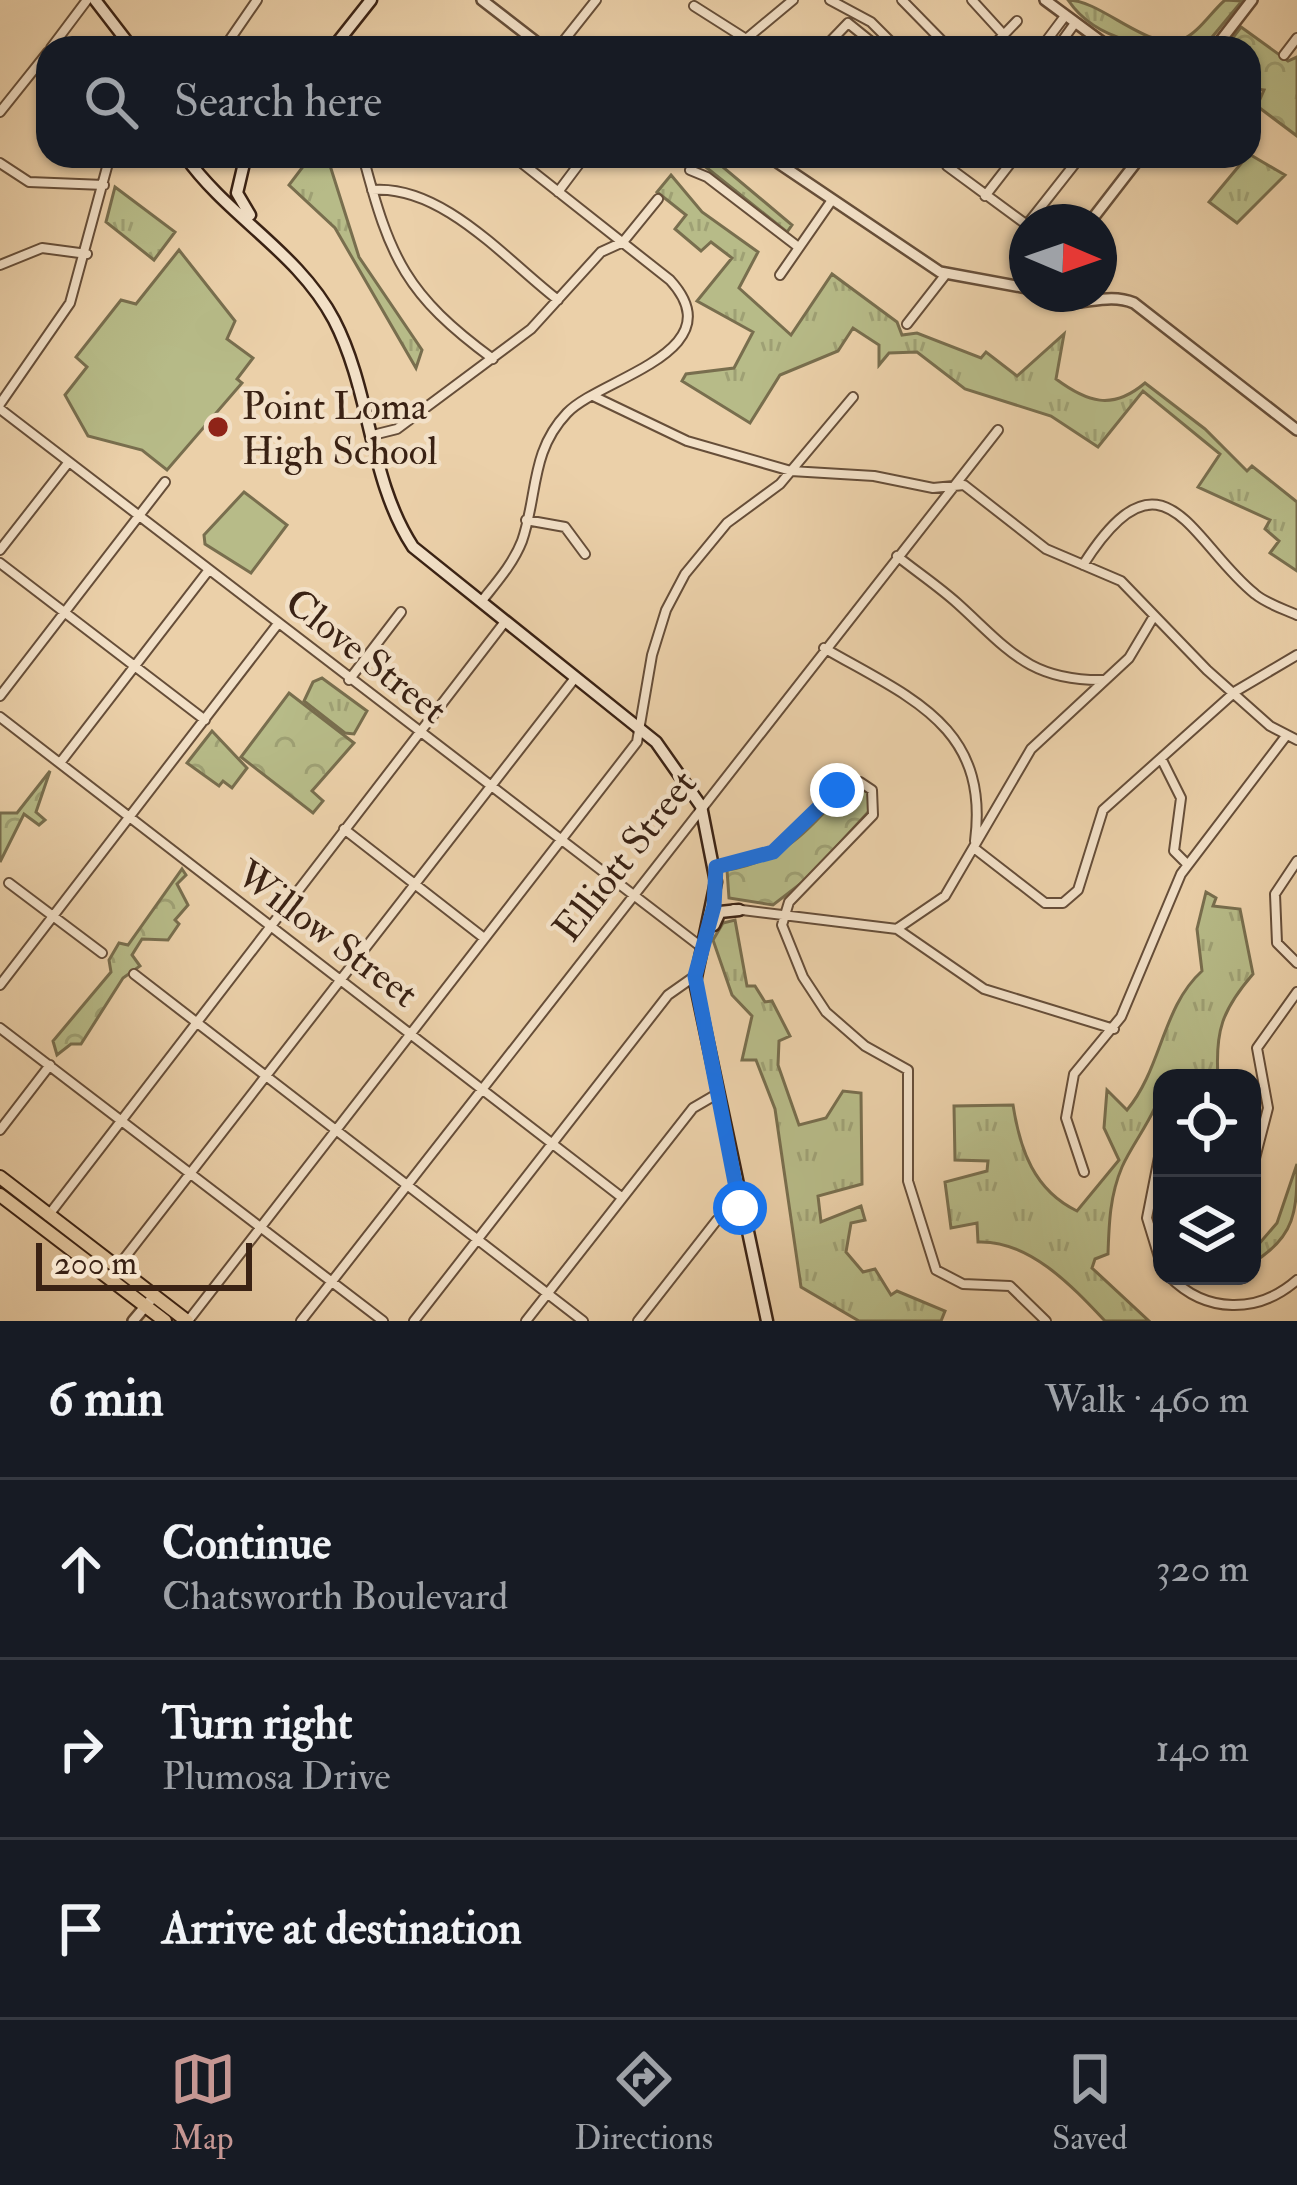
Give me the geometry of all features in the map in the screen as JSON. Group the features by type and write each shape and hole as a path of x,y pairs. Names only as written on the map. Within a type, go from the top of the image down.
{"main road":[{"path":"91,0 122,36"},
{"path":"342,36 370,0"},
{"path":"195,168 300,270 331,315 355,368 403,531 429,563 642,730 678,767 701,806 716,867 714,906 695,976 762,1319"},
{"path":"217,194 238,168"},
{"path":"242,168 239,201 272,234 273,245"},
{"path":"702,941 720,912 739,910"},
{"path":"0,1177 44,1220 150,1302 188,1321"},
{"path":"0,1195 44,1220"},
{"path":"150,1302 164,1321"}],"street":[{"path":"61,36 91,0"},
{"path":"232,36 257,0"},
{"path":"482,0 528,36"},
{"path":"568,36 596,0"},
{"path":"771,0 783,10"},
{"path":"746,36 793,0"},
{"path":"830,0 848,4 884,36"},
{"path":"972,0 1004,34 1017,21"},
{"path":"1046,0 1093,36"},
{"path":"1224,36 1252,0"},
{"path":"903,1 937,36"},
{"path":"694,6 738,36"},
{"path":"1050,36 1065,16"},
{"path":"835,36 848,22 865,36"},
{"path":"1066,36 1075,23"},
{"path":"1284,56 1297,38"},
{"path":"0,112 36,66"},
{"path":"0,163 29,182 104,185"},
{"path":"0,406 65,313 87,254 108,168"},
{"path":"366,168 397,261 413,289 493,359"},
{"path":"480,603 516,553 534,469 563,417 669,352 684,326 685,306 670,280 528,168"},
{"path":"558,191 576,168"},
{"path":"785,168 946,274 1009,285"},
{"path":"955,168 1009,213"},
{"path":"985,196 1007,168"},
{"path":"1043,204 1072,168"},
{"path":"1104,204 1133,168"},
{"path":"690,170 707,177 797,246"},
{"path":"372,190 396,189 431,202 558,300"},
{"path":"374,435 397,429 493,359 558,300 601,252 622,242 658,199"},
{"path":"780,274 832,200"},
{"path":"0,265 42,248 87,254"},
{"path":"907,324 946,274"},
{"path":"1117,299 1131,301 1295,424"},
{"path":"593,396 687,441 791,471 964,485 1046,549 1121,580 1233,693 1297,740"},
{"path":"188,1321 560,843 642,730 652,655 675,592 727,523 791,471 842,404 854,397"},
{"name":"Clove Street","path":"0,406 560,843 702,941"},
{"name":"Elliott Street","path":"301,1321 998,430"},
{"path":"0,550 68,463"},
{"path":"0,696 165,482"},
{"path":"1084,565 1121,517 1141,508 1161,507 1201,531 1257,596 1297,615"},
{"path":"526,520 568,529 585,554"},
{"path":"896,556 960,606 1010,656 1052,674 1103,680"},
{"path":"0,563 205,720"},
{"path":"60,763 208,571"},
{"path":"349,680 401,612"},
{"path":"897,929 944,896 1031,749 1132,655 1154,616"},
{"path":"44,1220 504,622"},
{"path":"0,985 278,625"},
{"path":"824,648 921,704 953,735 967,760 977,798 974,848"},
{"path":"974,848 1045,903 1063,903 1078,890 1103,810 1162,762 1233,693 1297,655"},
{"path":"113,1272 575,678"},
{"name":"Willow Street","path":"0,717 620,1196"},
{"path":"1084,1172 1067,1129 1066,1094 1078,1068 1114,1029 1187,864 1286,736"},
{"path":"1162,762 1180,798 1174,851 1187,864"},
{"path":"716,867 768,856 796,835 843,785 869,786 875,799 873,815 791,899 782,916 798,966 826,1012 866,1046 908,1070 906,1171 927,1257 955,1282 1016,1288 1046,1321"},
{"path":"344,829 484,938"},
{"path":"1297,862 1275,894 1277,943 1297,963"},
{"path":"9,884 102,953"},
{"path":"714,906 897,929 984,989 1114,1029"},
{"path":"134,974 583,1321"},
{"path":"414,1321 668,994 695,976"},
{"path":"1261,1069 1257,1048 1297,992"},
{"path":"0,1028 383,1321"},
{"path":"0,1130 50,1065"},
{"path":"1261,1070 1268,1108 1261,1135"},
{"path":"526,1321 696,1104 717,1094"},
{"path":"1153,1188 1147,1218 1153,1238"},
{"path":"638,1321 717,1220 740,1208"},
{"path":"1181,1285 1198,1298 1247,1310 1297,1280"},
{"path":"133,1321 150,1302"}],"green space":[{"path":"1068,0 1096,8 1148,36 1116,36 1080,14"},
{"path":"1225,0 1242,1 1213,36 1189,36"},
{"path":"1261,41 1288,61 1297,57 1297,136 1261,109"},
{"path":"1261,161 1285,175 1237,223 1209,202 1237,168 1261,168"},
{"path":"302,168 331,168 359,257 422,350 416,368 335,228 289,185"},
{"path":"707,168 724,168 792,225 787,232"},
{"path":"671,175 702,212 758,252 739,288 791,335 832,274 897,322 902,335 917,333 981,358 986,352 1017,376 1064,334 1056,379 1067,387 1089,398 1111,400 1145,383 1205,429 1247,471 1252,466 1297,502 1297,571 1270,553 1279,541 1265,529 1270,520 1198,487 1220,454 1143,391 1098,447 1051,416 965,389 917,352 889,353 879,365 879,345 853,328 838,351 780,375 750,423 682,381 686,374 734,368 753,332 697,301 732,258 711,242 701,251 675,229 686,215 657,192"},
{"path":"115,187 175,232 154,260 106,222"},
{"path":"179,250 235,321 227,339 253,358 237,379 242,383 167,470 142,450 88,436 65,395 87,367 76,357 121,300 136,304"},
{"path":"244,492 287,525 251,573 205,544 204,535"},
{"path":"322,678 367,711 354,734 345,733 304,701 313,682"},
{"path":"289,693 354,743 312,791 323,801 313,813 241,757"},
{"path":"212,731 247,768 232,788 223,781 219,786 187,763"},
{"path":"50,771 36,812 45,820 39,825 24,814 0,862 0,813 17,813"},
{"path":"855,786 869,793 870,810 808,878 773,905 729,898 727,870 779,851 844,790"},
{"path":"182,869 186,875 177,884 188,905 175,920 179,924 168,940 142,939 132,955 140,966 123,978 81,1044 71,1044 57,1055 53,1041 111,972 109,960 119,943 128,945"},
{"path":"1206,892 1216,898 1213,906 1240,909 1253,974 1223,1022 1218,1069 1153,1069 1153,1112 1122,1167 1113,1199 1108,1254 1095,1259 1092,1268 1149,1321 1105,1321 1064,1280 1032,1257 997,1243 978,1242 977,1223 951,1228 945,1182 987,1171 988,1161 955,1160 954,1106 1013,1105 1032,1167 1050,1192 1077,1211 1119,1160 1104,1128 1107,1090 1127,1110 1148,1076 1178,1002 1202,971 1197,929"},
{"path":"735,920 747,986 755,986 765,1002 772,1001 790,1036 779,1041 778,1065 799,1125 826,1118 843,1091 861,1093 862,1184 818,1196 821,1222 861,1206 865,1220 851,1223 846,1252 863,1272 875,1269 891,1295 897,1291 945,1311 941,1321 859,1321 801,1287 775,1109 756,1060 742,1060 752,1016 732,995 713,940 723,923"},
{"path":"1297,1164 1291,1221 1278,1243 1261,1257 1261,1242 1277,1223"}],"place":[{"name":"Point Loma High School","path":"218,427"}],"route":[{"path":"740,1208 695,976 697,954 714,906 716,867 744,864 773,852 809,823 837,790"}]}
